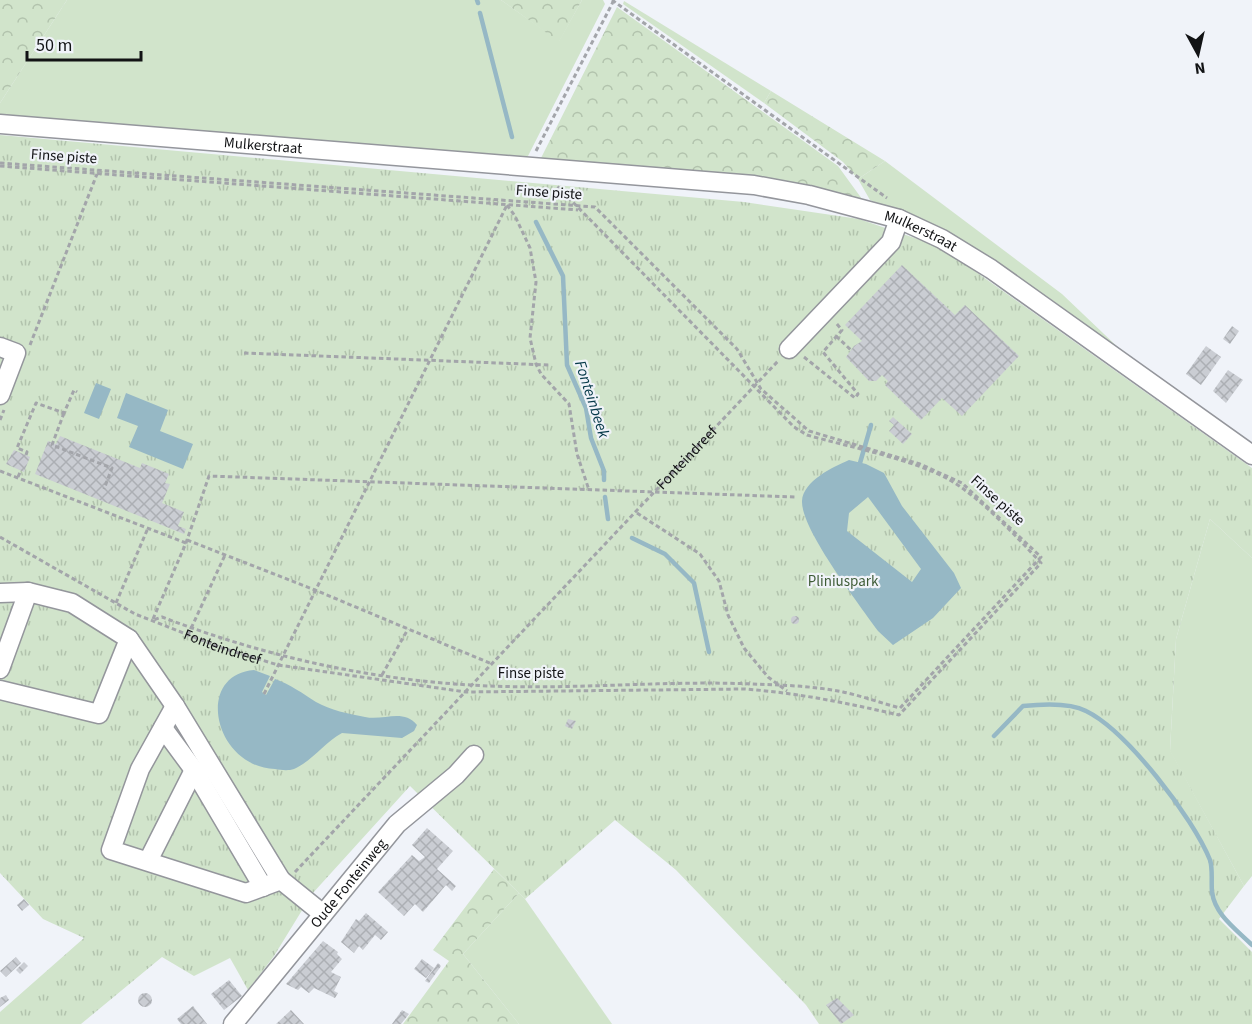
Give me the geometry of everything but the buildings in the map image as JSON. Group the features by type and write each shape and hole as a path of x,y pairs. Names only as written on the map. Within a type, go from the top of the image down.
{"street":[{"name":"Mulkerstraat","path":"0,124 754,185 808,195 899,219 942,239 992,269 1252,455"},
{"path":"790,348 891,242 899,219"},
{"path":"0,347 16,353 2,402"},
{"path":"0,592 28,592 72,603 129,639 175,706 282,882 323,914"},
{"path":"0,669 28,592"},
{"path":"0,690 99,714 129,639"},
{"path":"175,706 140,769 111,850 246,893 282,882"},
{"path":"163,728 194,770 263,887"},
{"name":"Oude Fonteinweg","path":"233,1024 397,824 456,775 474,754"},
{"path":"148,861 194,770"}],"path":[{"path":"887,198 613,0 534,169 576,208 794,427 807,435 929,471 963,488 1037,560"},
{"path":"0,164 97,174 507,206 576,208"},
{"name":"Finse piste","path":"0,164 576,208 595,207 737,350 758,383 795,422 809,431 920,464 962,483 1041,556 900,708 842,692 781,685 710,682 471,685 382,675 329,668 282,656 162,617 153,620"},
{"path":"30,345 97,174"},
{"path":"264,694 507,206"},
{"path":"507,206 515,216 531,248 536,282 530,338 536,364 541,375 569,404 577,454 590,490"},
{"path":"790,348 855,398 858,394 823,351 842,330 835,322"},
{"path":"836,336 851,350"},
{"name":"Fonteindreef","path":"466,692 790,348"},
{"path":"244,353 549,365"},
{"path":"77,392 74,390 52,445 112,468 104,489"},
{"path":"0,420 2,402"},
{"path":"26,455 27,452 17,448 36,403 64,413"},
{"path":"18,477 21,470"},
{"path":"0,471 315,590 492,664"},
{"path":"153,620 186,541 209,476 795,498"},
{"path":"637,513 700,554 719,581 728,615 744,648 768,677 789,693"},
{"path":"116,603 148,528"},
{"name":"Fonteindreef","path":"0,537 116,603 188,635 278,665 466,692 745,689 789,693 899,715 1041,563 1037,560"},
{"path":"188,635 225,555"},
{"path":"380,681 408,629"},
{"path":"282,882 466,692"}],"green space":[{"path":"0,0 67,0 0,103"},
{"path":"67,0 501,0 559,41 582,0 603,0 605,4 528,156 523,159 0,116 0,103"},
{"path":"501,0 582,0 559,42"},
{"path":"624,1 771,91 764,103 623,4"},
{"path":"617,7 838,166 862,199 754,177 541,158"},
{"path":"771,91 885,161 858,179 843,162 764,103"},
{"name":"Pliniuspark","path":"0,135 744,202 859,219 941,247 1252,468 1252,558 1210,519 1176,639 1170,750 1244,886 1219,919 1252,952 1252,1024 819,1024 806,1005 676,870 615,820 525,899 410,786 312,894 274,956 248,990 230,958 194,976 162,957 81,1024 0,1024 0,1012 84,938 43,919 0,873"},
{"path":"885,161 1062,294 1125,354 1049,298 988,258 928,224 870,200 858,179"},
{"path":"1210,519 1252,558 1252,876 1244,886 1170,751 1176,639"},
{"path":"494,869 519,893 463,954 519,1024 403,1024 449,961 433,950"},
{"path":"519,893 612,1024 519,1024 463,954"}],"water":[{"path":"96,383 111,389 99,419 84,413"},
{"path":"126,393 168,410 160,431 193,444 183,469 129,447 138,426 117,418"},
{"path":"849,460 866,464 884,473 902,506 954,573 961,588 933,618 893,645 878,631 833,567 804,514 802,501 813,481","holes":["868,497 921,569 912,582 847,531 849,513"]},
{"path":"254,670 270,676 262,692 266,695 275,679 333,709 372,718 406,717 417,725 414,731 402,738 342,733 292,770 280,770 254,764 238,753 226,738 219,721 218,703 223,687 235,676"}],"waterway":[{"name":"Fonteinbeek","path":"480,13 512,137"},
{"name":"Fonteinbeek","path":"536,222 563,276 567,365 586,408 591,438 604,471 604,480"},
{"path":"860,463 871,425"},
{"name":"Fonteinbeek","path":"605,497 608,519"},
{"name":"Fonteinbeek","path":"632,538 665,554 694,583 709,652"},
{"path":"994,736 1023,706 1047,704 1072,706 1102,721 1139,756 1189,822 1210,860 1212,892 1217,908 1252,945"}]}
